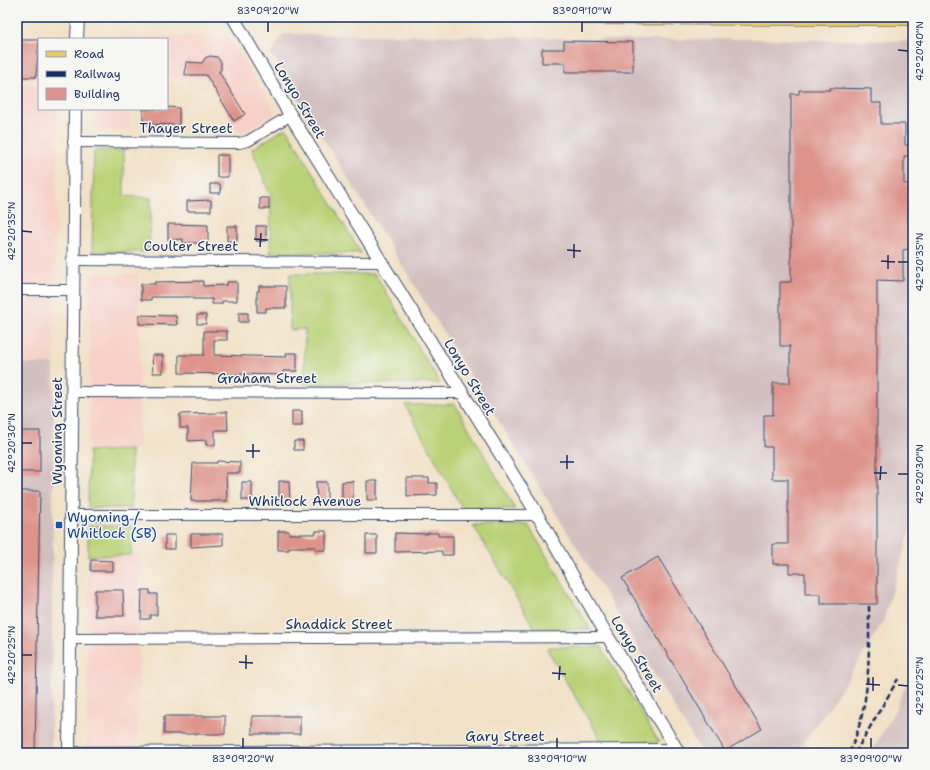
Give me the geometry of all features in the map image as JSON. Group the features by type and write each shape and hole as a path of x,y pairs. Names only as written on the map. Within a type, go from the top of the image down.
{"main road":[{"path":"586,17 913,18"}],"street":[{"path":"77,38 78,17"},
{"name":"Lonyo Street","path":"233,17 291,115 538,515 608,637 678,751"},
{"name":"Wyoming Street","path":"69,752 74,110"},
{"name":"Thayer Street","path":"73,142 248,141 291,115"},
{"name":"Coulter Street","path":"72,260 382,262"},
{"path":"17,290 72,290"},
{"name":"Graham Street","path":"72,392 462,393"},
{"name":"Whitlock Avenue","path":"72,515 538,515"},
{"name":"Shaddick Street","path":"70,639 608,637"},
{"name":"Gary Street","path":"69,752 678,751"}],"shaded area":[{"path":"283,34 482,36 635,40 747,39 913,41 913,522 883,622 838,694 796,753 702,753 578,549 271,54"},
{"path":"17,35 58,36 58,38 38,38 38,78 17,78"},
{"path":"94,36 229,36 276,113 244,132 237,131 205,78 168,77 168,38 94,38"},
{"path":"17,85 38,85 38,110 58,110 54,364 17,364"},
{"path":"95,110 131,110 130,131 94,131"},
{"path":"90,274 139,274 140,450 89,451"},
{"path":"17,364 54,364 51,753 17,753"},
{"path":"140,555 138,753 87,753 88,556"},
{"path":"913,670 913,753 871,753 894,712"}],"green space":[{"path":"286,128 361,253 270,253 271,197 252,149"},
{"path":"94,150 124,151 124,196 151,198 149,252 92,252"},
{"path":"290,274 375,274 440,383 304,384 305,329 290,330"},
{"path":"455,404 515,509 462,508 405,405"},
{"path":"131,450 131,508 88,508 89,451"},
{"path":"473,525 528,525 590,629 535,629"},
{"path":"88,526 131,526 131,555 88,556"},
{"path":"550,647 601,647 659,742 602,742 547,649"}],"building":[{"path":"17,40 38,40 36,77 17,77"},
{"path":"564,41 633,42 633,72 565,72 565,63 542,63 542,49 564,49"},
{"path":"210,56 217,57 221,62 221,69 219,72 245,114 234,121 206,75 185,75 186,62 202,63 205,58"},
{"path":"830,88 871,89 871,103 881,103 881,124 905,124 905,145 913,145 913,156 904,156 904,184 913,184 913,242 909,242 909,249 903,250 903,281 877,280 877,604 821,604 821,594 805,594 805,573 789,573 789,564 773,564 773,544 788,544 788,479 772,479 772,447 764,447 764,415 773,415 773,383 790,383 790,346 780,346 780,282 791,282 791,94 799,94 799,90 830,90"},
{"path":"168,107 179,108 179,125 143,124 143,110 168,109"},
{"path":"217,155 228,155 228,177 217,177"},
{"path":"210,184 220,184 221,193 210,193"},
{"path":"260,198 269,198 269,209 260,209"},
{"path":"211,200 211,211 187,211 187,201"},
{"path":"168,224 208,225 208,243 183,243 183,239 168,240"},
{"path":"227,226 237,226 237,241 227,241"},
{"path":"256,226 266,226 266,241 256,241"},
{"path":"203,281 203,286 227,285 227,282 237,282 237,301 222,301 222,304 212,304 212,299 193,299 193,297 151,297 151,300 141,300 141,284 155,284 155,282"},
{"path":"259,286 286,286 286,308 266,308 266,312 257,312 257,291 259,291"},
{"path":"239,313 248,313 248,322 239,322"},
{"path":"139,315 176,316 177,325 139,324"},
{"path":"197,315 206,315 206,324 197,324"},
{"path":"204,331 227,331 227,340 214,340 214,355 287,357 286,353 297,353 297,371 283,371 283,375 179,373 179,355 204,355"},
{"path":"152,355 163,355 163,373 153,373"},
{"path":"292,411 302,411 302,426 292,426"},
{"path":"227,412 228,430 215,430 215,445 206,445 206,440 188,441 188,428 180,428 180,414"},
{"path":"17,431 40,431 40,472 17,472"},
{"path":"294,441 303,441 303,450 294,450"},
{"path":"217,461 240,462 240,473 226,473 227,501 191,501 193,463 217,463"},
{"path":"407,478 429,478 429,483 437,483 437,495 407,496"},
{"path":"279,481 289,481 290,500 279,500"},
{"path":"353,481 353,500 342,500 342,482"},
{"path":"367,481 377,481 377,500 367,500"},
{"path":"242,482 252,482 252,500 242,500"},
{"path":"316,482 327,482 327,500 317,500"},
{"path":"17,491 40,491 35,753 17,753"},
{"path":"278,531 289,531 289,534 316,534 316,531 326,531 326,550 316,550 316,547 289,547 289,550 278,550"},
{"path":"395,533 438,533 438,536 453,536 453,555 442,555 442,551 395,552"},
{"path":"191,534 223,534 223,545 191,547"},
{"path":"165,535 175,535 175,549 165,549"},
{"path":"366,535 377,535 377,553 366,553"},
{"path":"658,557 762,729 725,751 622,578"},
{"path":"91,560 113,561 113,571 91,571"},
{"path":"95,590 123,590 124,616 95,616"},
{"path":"142,590 150,590 150,594 157,594 157,615 150,615 150,619 141,619"},
{"path":"164,716 225,716 225,734 164,734"},
{"path":"252,716 300,716 300,734 252,734"}],"railway":[{"path":"849,753 856,735 865,699 869,643 869,606"},
{"path":"855,753 898,679"}],"place":[{"name":"Wyoming / Whitlock (SB)","path":"59,525"}]}
